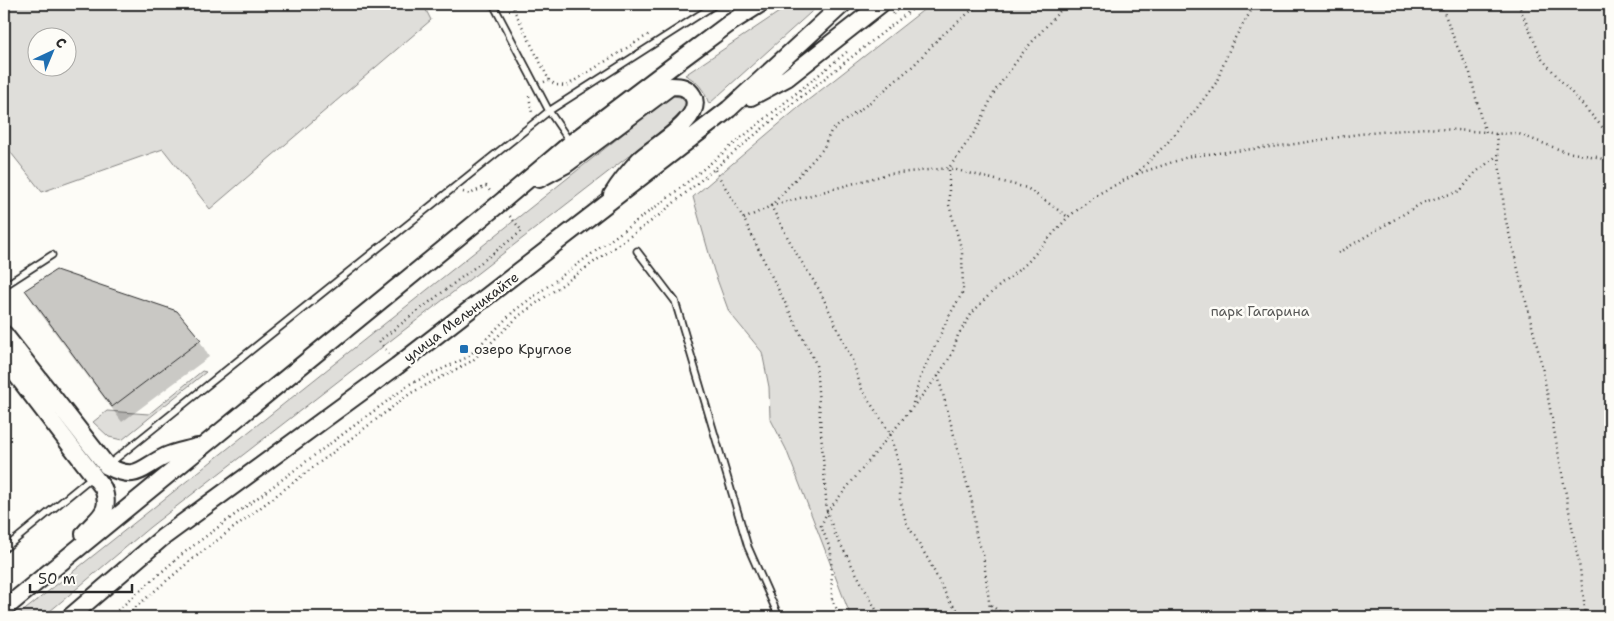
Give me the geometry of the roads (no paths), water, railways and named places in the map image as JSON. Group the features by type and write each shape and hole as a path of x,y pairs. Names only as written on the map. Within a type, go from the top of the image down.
{"main road":[{"path":"730,23 749,4"},
{"path":"4,609 514,192 571,143 730,23 760,4"},
{"name":"улица Мельникайте","path":"70,617 162,538 397,366 729,109 843,4"},
{"path":"729,109 787,78 885,10"},
{"path":"514,192 565,165 671,86 687,88 695,99 696,106 693,113 684,124 642,157 624,177 605,206"},
{"path":"4,334 101,471 103,488 107,499 106,508 85,532 72,554"},
{"path":"4,359 101,471 131,474 143,470 165,456 204,445"}],"lane":[{"path":"493,4 537,84 549,111 571,143"},
{"path":"4,549 549,111 716,4"},
{"path":"638,250 675,301 748,547 779,617"},
{"path":"4,286 52,255"}],"place":[{"name":"озеро Круглое","path":"464,349"}],"park label":[{"name":"парк Гагарина","path":"1260,311"}]}
